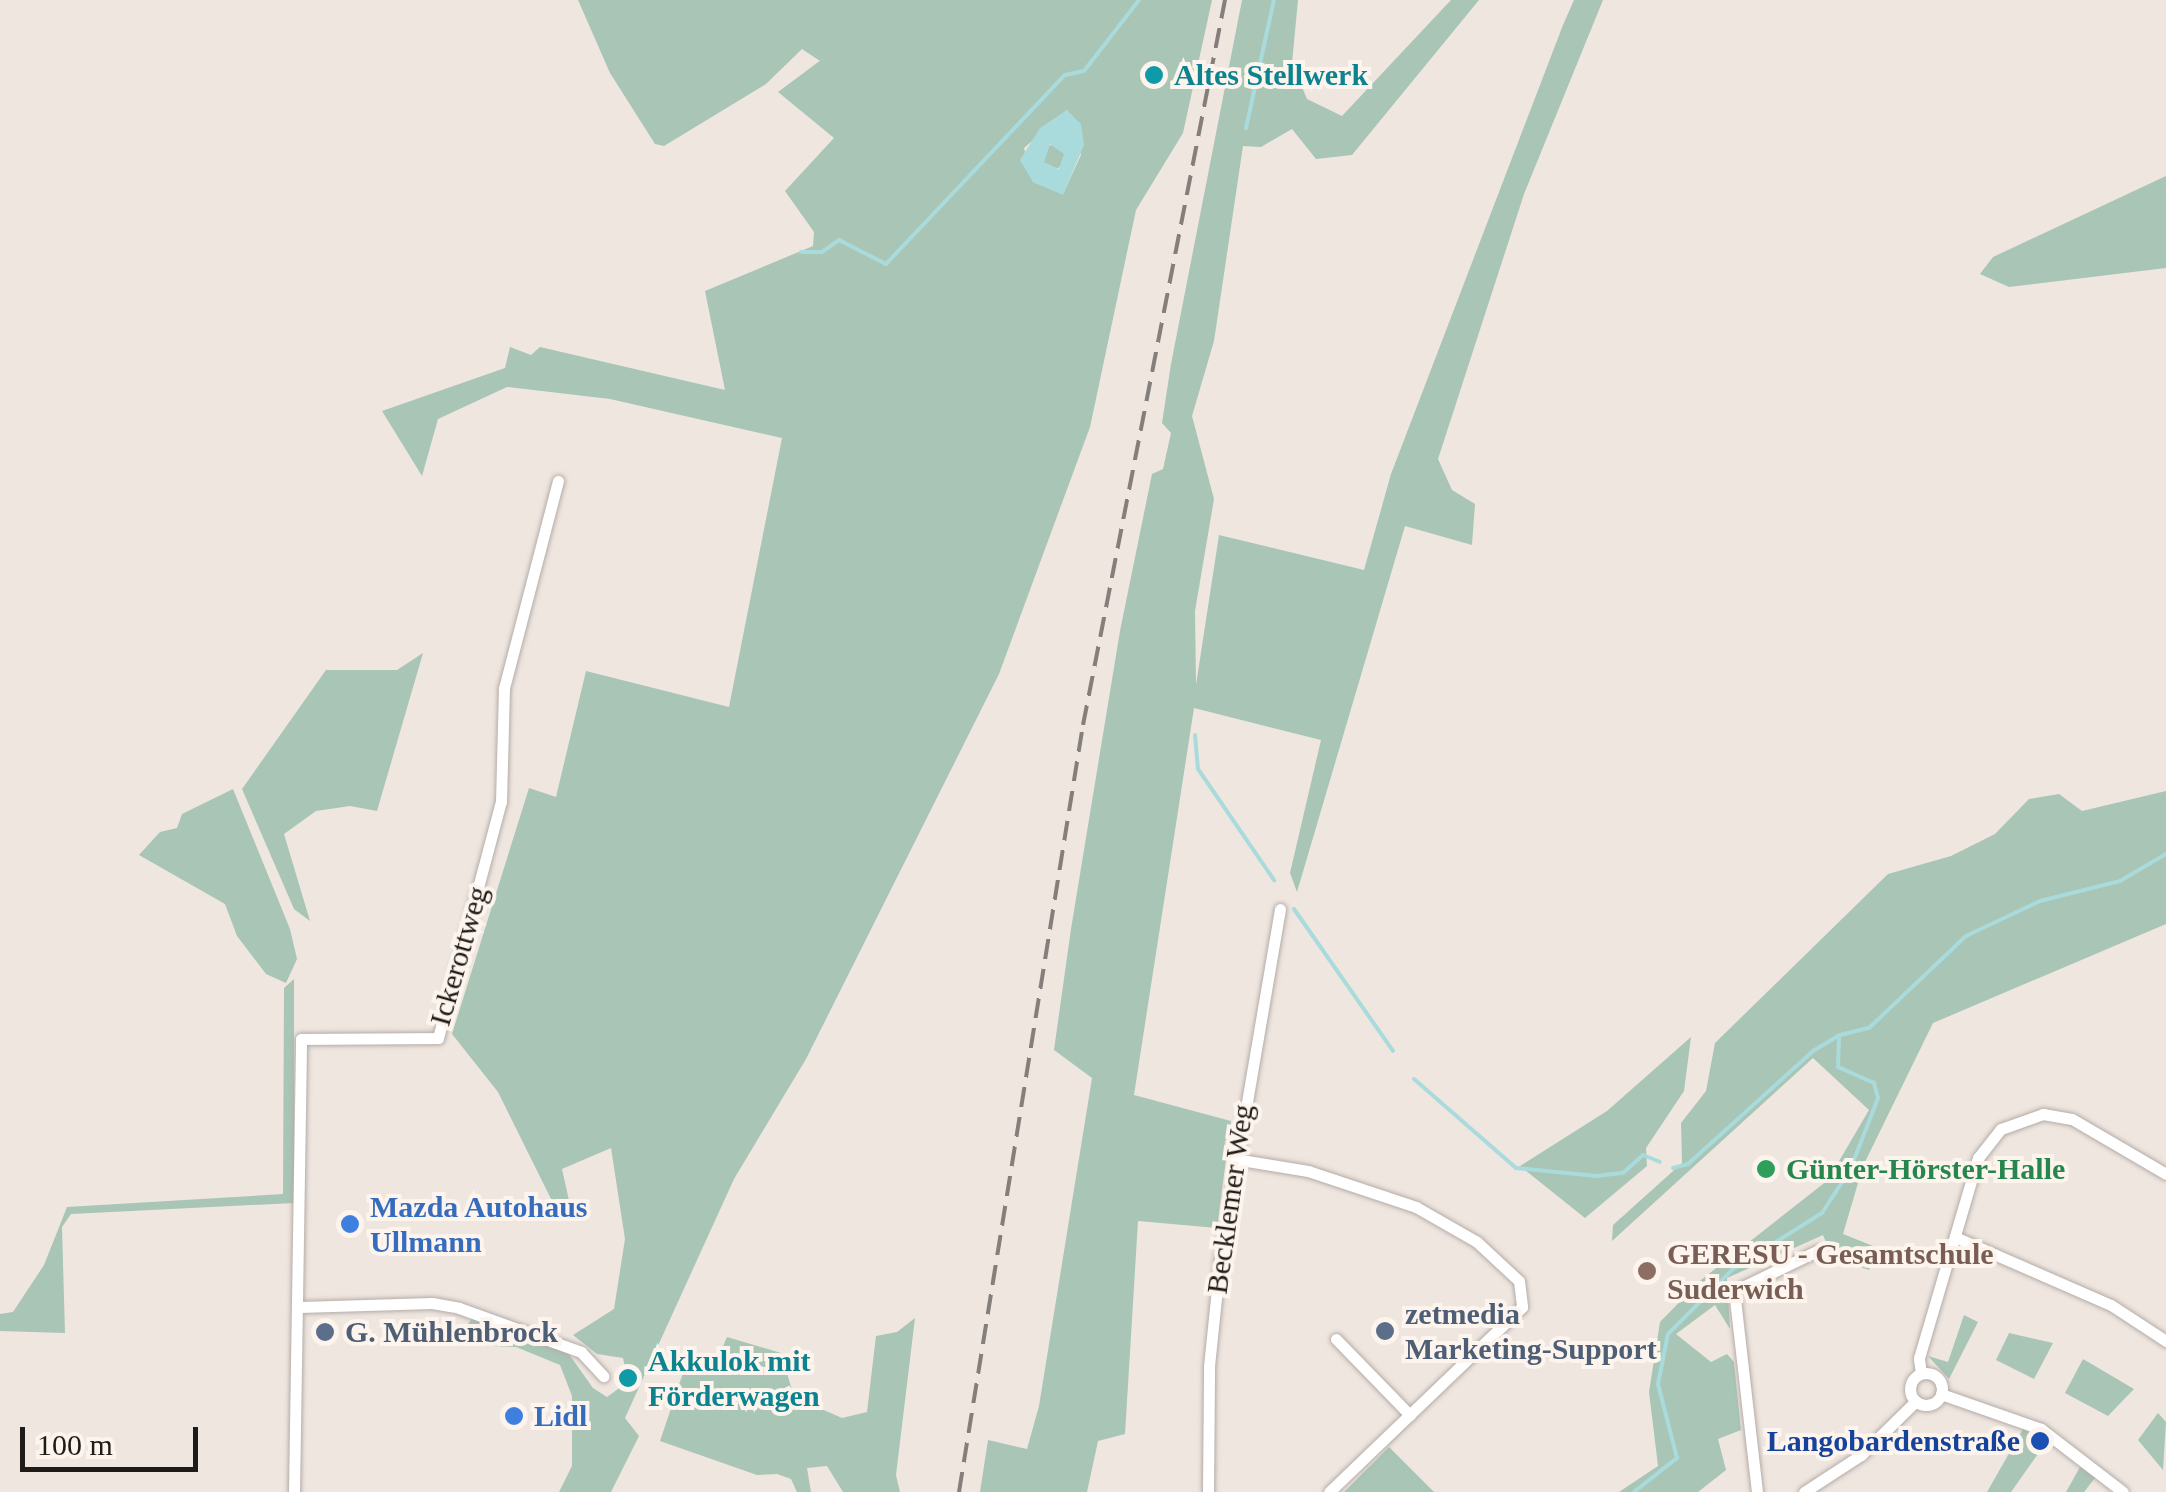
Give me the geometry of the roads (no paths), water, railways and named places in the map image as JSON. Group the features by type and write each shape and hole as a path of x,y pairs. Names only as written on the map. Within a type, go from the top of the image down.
{"street":[{"name":"Ickerottweg","path":"294,1492 300,1307 301,1039 438,1038 501,802 504,688 558,480"},
{"name":"Becklemer Weg","path":"1208,1492 1210,1366 1235,1159 1280,908"},
{"path":"1916,1402 1910,1388 1921,1373 1919,1358 1978,1158 2015,1120 2042,1114 2072,1120 2166,1174"},
{"path":"1235,1159 1308,1171 1416,1207 1507,1265 1518,1281 1522,1307 1328,1492"},
{"path":"1956,1237 2110,1305 2166,1341"},
{"path":"1757,1492 1734,1291 1819,1250"},
{"path":"300,1307 432,1302 459,1308 581,1352 603,1376"},
{"path":"1336,1339 1410,1416"},
{"path":"1921,1373 1939,1380 1941,1394"},
{"path":"1916,1402 1930,1404 1941,1394"},
{"path":"1941,1394 2040,1429 2123,1492"},
{"path":"1804,1492 1860,1455 1916,1402"}],"water":[{"path":"1067,110 1081,124 1084,145 1063,195 1033,182 1020,160 1040,128","holes":["1050,144 1064,154 1059,169 1044,162"]}],"waterway":[{"path":"801,252 822,252 839,240 886,264 1065,75 1084,71 1139,0"},
{"path":"1246,128 1274,0"},
{"path":"1195,735 1198,769 1274,880"},
{"path":"1673,1168 1688,1164 1813,1051 1840,1035 1869,1028 1966,936 2040,901 2120,881 2166,854"},
{"path":"1294,909 1393,1051"},
{"path":"1634,1492 1677,1458 1658,1384 1668,1334 1733,1269 1822,1213 1850,1170 1878,1098 1874,1083 1838,1067 1839,1036"},
{"path":"1414,1079 1516,1168 1597,1176 1623,1173 1643,1155 1660,1162"}],"railway":[{"path":"959,1492 1083,725 1225,0"}],"place":[{"name":"Altes Stellwerk","path":"1154,75"},
{"name":"Günter-Hörster-Halle","path":"1766,1169"},
{"name":"Mazda Autohaus Ullmann","path":"350,1224"},
{"name":"GERESU - Gesamtschule Suderwich","path":"1647,1271"},
{"name":"zetmedia Marketing-Support","path":"1385,1331"},
{"name":"G. Mühlenbrock","path":"325,1332"},
{"name":"Akkulok mit Förderwagen","path":"628,1378"},
{"name":"Lidl","path":"514,1416"},
{"name":"Langobardenstraße","path":"2040,1441"}]}
